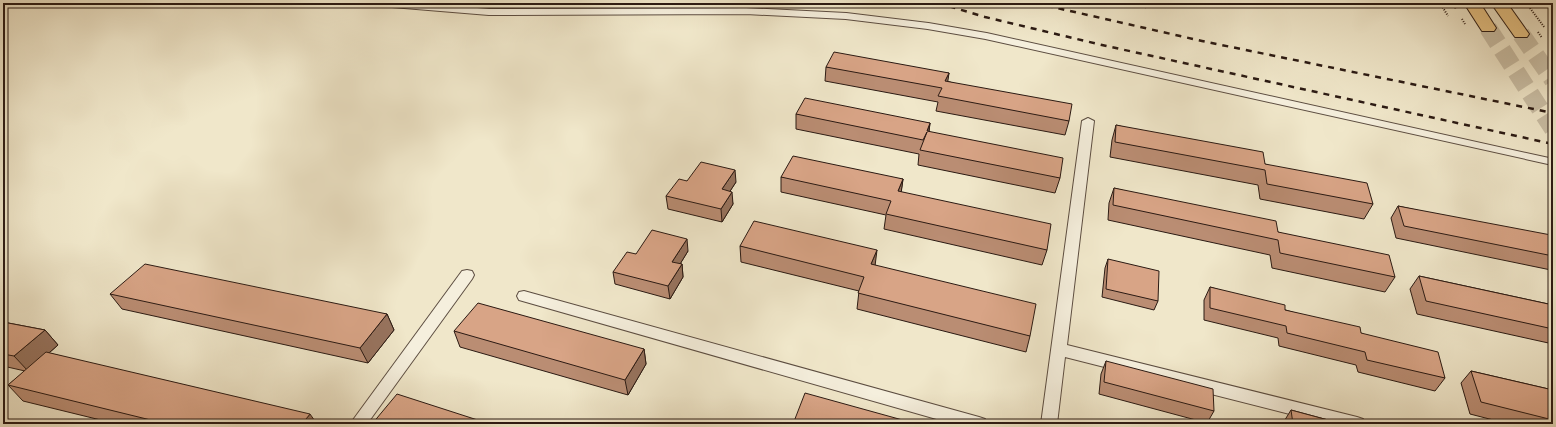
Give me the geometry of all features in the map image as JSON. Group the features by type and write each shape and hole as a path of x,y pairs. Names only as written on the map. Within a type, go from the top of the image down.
{"main road":[{"path":"1472,3 1488,28"},
{"path":"1499,3 1521,34"}],"street":[{"path":"1049,424 1088,121"},
{"path":"358,424 467,275"},
{"path":"524,296 979,424"},
{"path":"1059,349 1357,424"}],"lane":[{"path":"380,3 489,12 746,11 846,16 928,26 994,38 1553,162"}],"path":[{"path":"1145,8 1146,3"},
{"path":"1440,3 1448,16"},
{"path":"1530,8 1545,28"}],"building":[{"path":"834,52 949,73 945,81 1072,104 1069,121 938,96 942,88 826,67"},
{"path":"805,98 930,123 927,131 1063,158 1060,178 920,150 927,132 923,140 796,114"},
{"path":"1116,125 1263,152 1265,164 1367,183 1373,204 1267,184 1265,170 1115,142"},
{"path":"793,156 903,179 898,191 1051,224 1047,250 886,214 891,201 781,177"},
{"path":"701,162 735,170 722,189 732,192 721,209 666,196 679,179 687,181"},
{"path":"1114,188 1276,221 1278,232 1389,255 1395,277 1280,253 1278,240 1113,205"},
{"path":"1398,206 1551,235 1553,240 1553,256 1404,226"},
{"path":"754,221 877,250 871,264 1036,304 1030,336 858,293 864,277 740,246"},
{"path":"652,230 687,239 672,262 682,264 668,286 613,272 627,252 636,254"},
{"path":"1108,259 1159,271 1158,301 1106,289"},
{"path":"145,264 387,314 360,348 110,294"},
{"path":"1419,276 1553,305 1553,329 1426,301"},
{"path":"1210,287 1285,305 1285,310 1360,327 1361,333 1438,352 1445,378 1367,360 1365,352 1287,333 1286,326 1210,308"},
{"path":"478,303 644,349 625,380 454,331"},
{"path":"3,322 45,330 14,356 3,354"},
{"path":"46,352 310,414 302,424 167,424 8,385"},
{"path":"1106,361 1213,389 1214,411 1104,382"},
{"path":"1471,371 1553,390 1553,420 1481,402"},
{"path":"805,393 917,424 793,424"},
{"path":"397,394 490,424 372,424"},
{"path":"1291,410 1343,424 1293,424"}],"tunnel":[{"path":"1488,28 1553,129"},
{"path":"1521,34 1553,80"}],"railway":[{"path":"938,3 985,17 1102,45 1553,144"},
{"path":"1035,3 1202,41 1553,113"}]}
